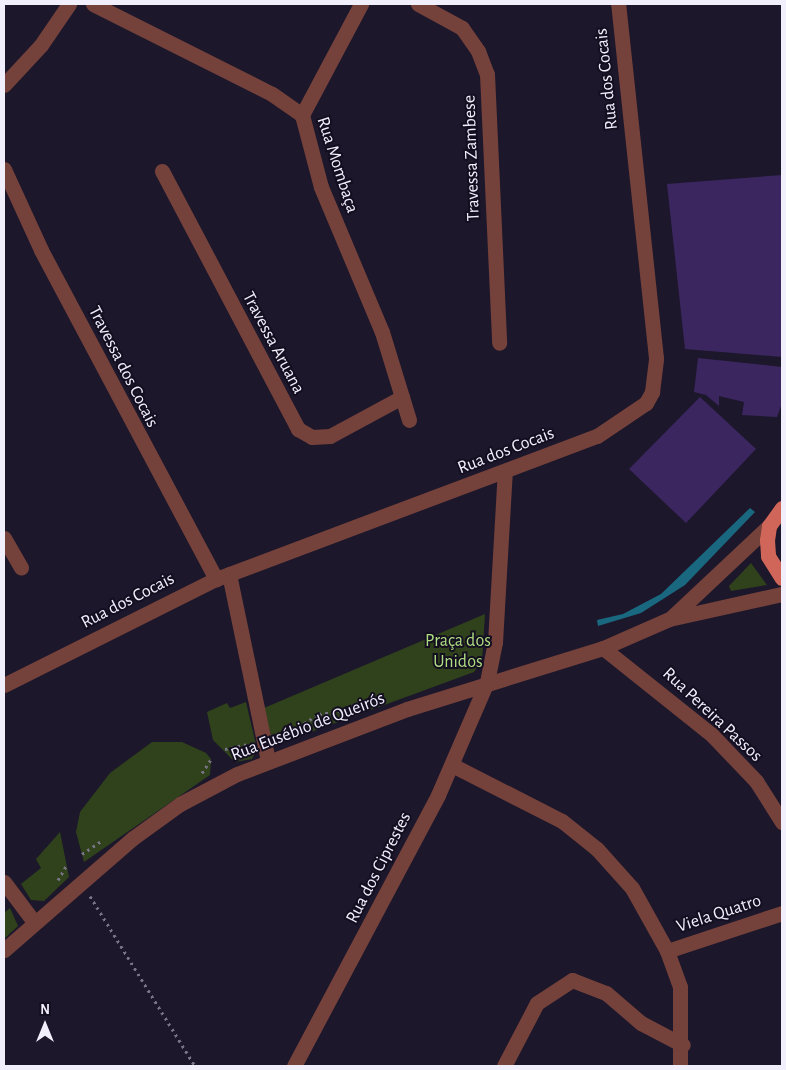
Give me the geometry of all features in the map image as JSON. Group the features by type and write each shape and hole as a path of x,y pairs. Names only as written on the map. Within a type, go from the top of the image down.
{"main road":[{"path":"782,508 769,526 768,556 782,578"}],"street":[{"path":"4,85 41,44 69,4"},
{"name":"Rua Mombaça","path":"93,4 272,94 302,115 321,186 382,332 409,420"},
{"path":"302,115 361,4"},
{"name":"Travessa Zambese","path":"418,4 462,28 487,74 499,343"},
{"name":"Rua dos Cocais","path":"4,684 222,576 505,471 612,429 646,403 652,392 655,339 618,4"},
{"name":"Travessa dos Cocais","path":"4,169 41,250 222,576 268,760"},
{"name":"Travessa Aruana","path":"162,171 298,429 312,437 330,436 402,398"},
{"name":"Rua dos Ciprestes","path":"294,1066 452,765 487,682 495,642 505,471"},
{"name":"Rua Eusébio de Queirós","path":"669,619 769,526"},
{"path":"4,538 21,568"},
{"name":"Rua Eusébio de Queirós","path":"4,950 80,881 180,804 268,760 487,682 603,648 669,619 782,594"},
{"name":"Rua Pereira Passos","path":"603,648 712,735 756,781 782,822"},
{"path":"452,765 542,809 597,849 632,888 668,951 680,987 683,1046 680,1066"},
{"path":"4,882 34,922"},
{"name":"Viela Quatro","path":"668,951 782,913"},
{"path":"504,1066 537,1003 572,980 606,993 641,1023 683,1046"}],"path":[{"path":"225,749 256,743"},
{"path":"80,881 195,1066"}],"green space":[{"path":"751,563 767,585 731,591 729,586"},
{"name":"Praça dos Unidos","path":"485,614 482,661 474,672 281,743 272,740 264,708"},
{"path":"246,702 257,749 252,759 235,762 213,740 207,712 227,703 230,708"},
{"path":"152,742 182,742 206,753 211,759 210,775 84,862 76,832 80,812 110,773"},
{"path":"60,832 69,877 44,901 31,900 21,884 41,868 36,859"},
{"path":"10,908 18,926 4,939 4,913"}],"water":[{"path":"750,508 755,512 685,585 641,613 598,626 597,620 623,614 661,594"}],"building":[{"path":"782,175 782,357 685,349 667,184"},
{"path":"698,358 782,367 782,403 777,417 742,415 744,402 719,396 719,406 706,395 694,392"},
{"path":"700,397 756,449 686,523 629,469"}]}
